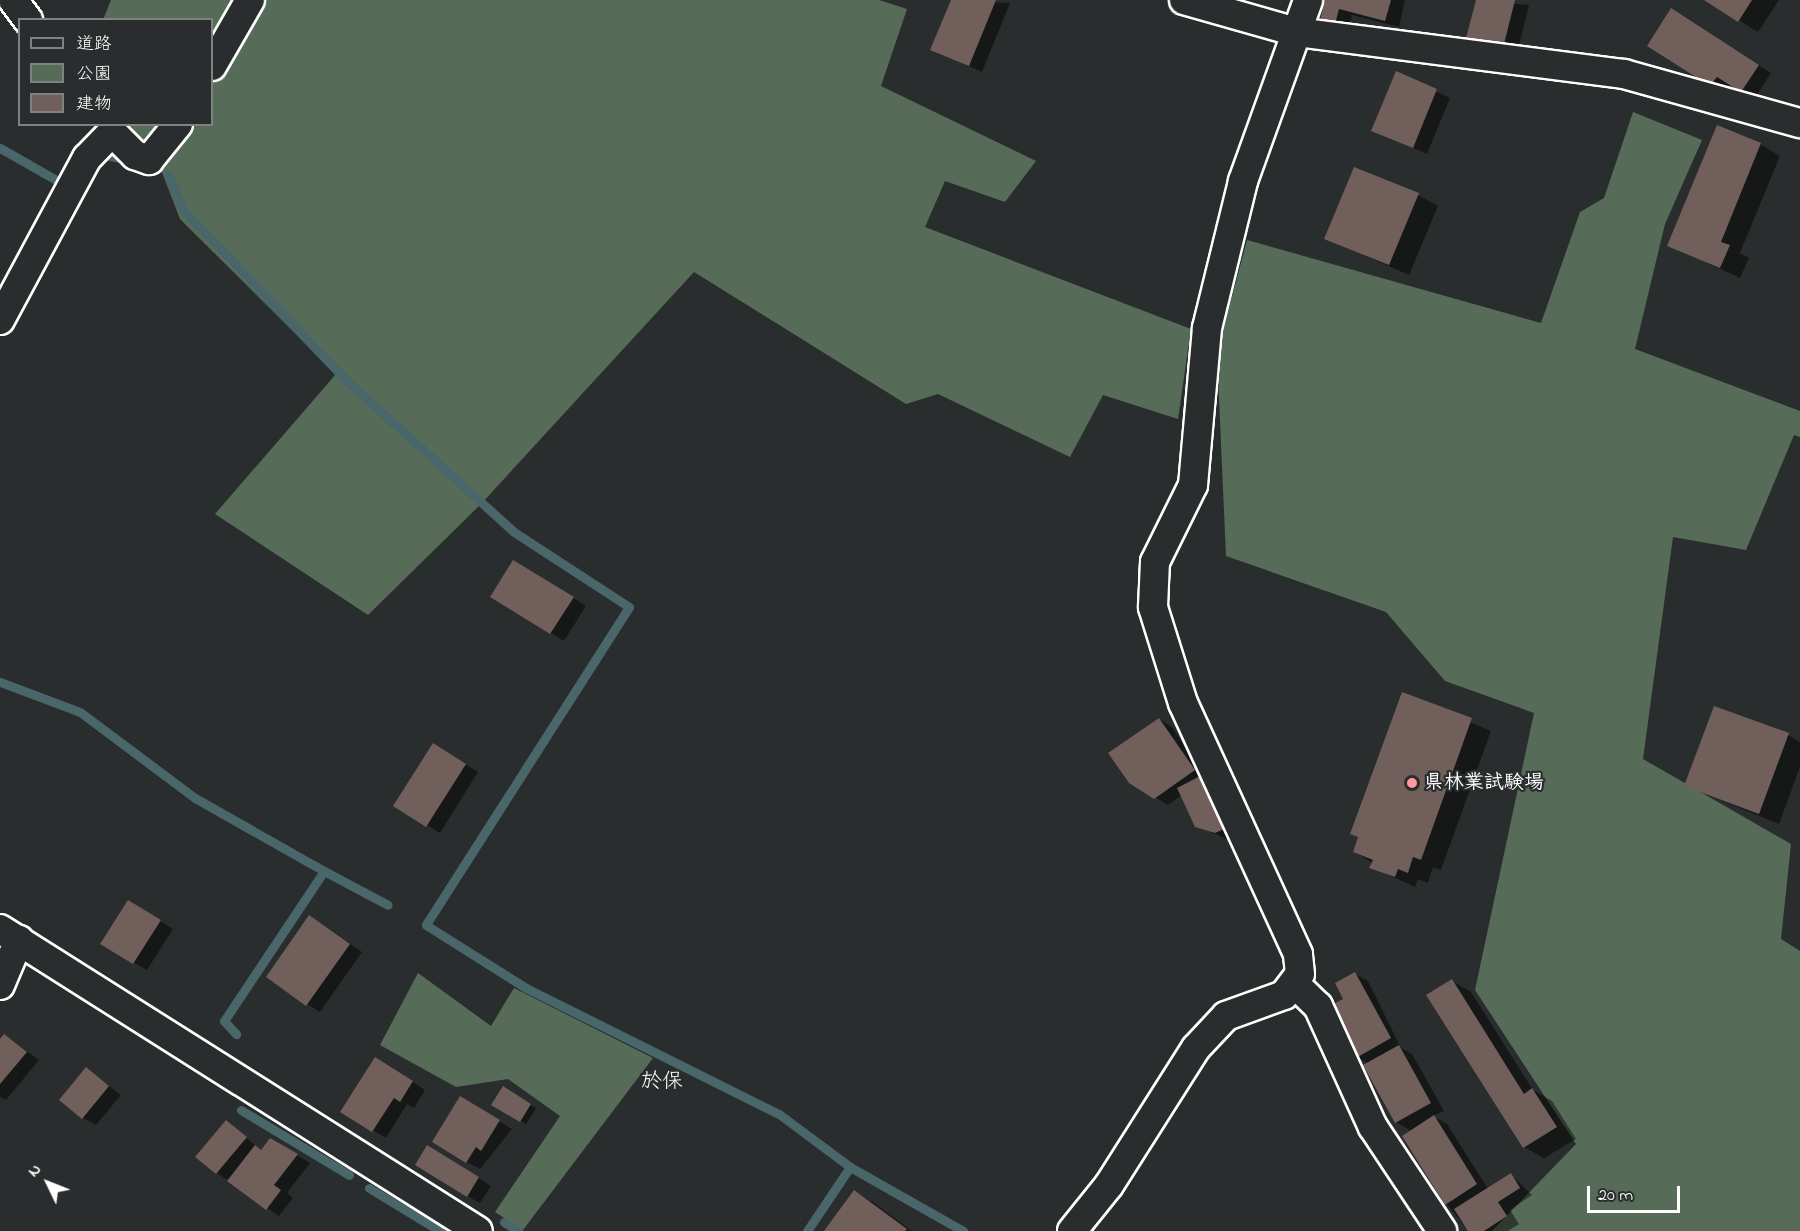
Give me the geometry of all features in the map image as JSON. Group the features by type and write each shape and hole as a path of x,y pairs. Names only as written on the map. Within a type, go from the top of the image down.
{"street":[{"path":"13,0 26,18"},
{"path":"213,64 250,0"},
{"path":"1184,0 1296,32 1624,74 1800,123"},
{"path":"1072,1231 1109,1185 1196,1047 1226,1016 1284,995 1295,984 1299,954 1183,703 1153,608 1155,562 1193,485 1207,328 1240,192 1308,0"},
{"path":"0,320 87,158 109,128 135,155 149,159 176,126"},
{"path":"0,985 10,934 478,1231"},
{"path":"1295,984 1318,1006 1374,1127 1442,1231"}],"green space":[{"path":"111,0 235,0 213,49 213,18 104,18"},
{"path":"262,0 879,0 907,9 881,86 1036,161 1005,202 945,181 925,227 1191,329 1178,419 1103,395 1070,457 938,394 906,404 694,272 481,504 368,615 215,514 336,374 180,219 160,167 185,126 213,126 213,80"},
{"path":"1633,112 1702,140 1665,224 1635,349 1800,411 1800,437 1794,435 1746,550 1673,537 1643,759 1791,844 1781,939 1800,951 1800,1231 1492,1231 1576,1144 1475,990 1534,713 1445,681 1386,612 1226,556 1217,353 1247,240 1541,323 1580,212 1604,198"},
{"path":"121,126 165,126 149,145"},
{"path":"418,973 491,1026 514,988 653,1058 523,1230 495,1212 560,1116 508,1079 456,1087 380,1045"}],"building":[{"path":"951,0 996,0 969,66 930,50"},
{"path":"1325,0 1391,0 1385,21 1339,9 1335,24 1320,21"},
{"path":"1476,0 1515,0 1502,52 1465,42"},
{"path":"1704,0 1752,0 1738,22"},
{"path":"1671,8 1759,65 1741,92 1717,77 1710,86 1647,46"},
{"path":"1396,71 1437,89 1413,148 1371,131"},
{"path":"1717,125 1761,143 1721,242 1730,245 1720,268 1667,246"},
{"path":"1354,167 1419,193 1389,265 1324,239"},
{"path":"513,560 574,597 550,634 490,597"},
{"path":"1402,692 1472,718 1421,860 1413,857 1408,873 1398,869 1395,877 1369,868 1373,860 1353,852 1358,837 1350,834"},
{"path":"1714,706 1789,733 1759,814 1684,786"},
{"path":"1159,718 1195,770 1154,799 1129,783 1108,753"},
{"path":"433,743 466,764 426,827 393,806"},
{"path":"1204,774 1229,827 1215,833 1195,827 1177,788"},
{"path":"128,900 161,920 133,964 100,944"},
{"path":"309,915 350,944 306,1006 266,977"},
{"path":"1355,972 1391,1038 1356,1058 1328,1007 1343,999 1335,983"},
{"path":"1452,979 1524,1094 1532,1088 1557,1127 1523,1148 1426,995"},
{"path":"4,1034 27,1052 0,1084 0,1039"},
{"path":"1399,1045 1431,1103 1395,1123 1363,1065"},
{"path":"375,1057 413,1081 400,1102 394,1098 372,1132 340,1112"},
{"path":"86,1067 109,1086 82,1119 59,1100"},
{"path":"503,1086 531,1104 520,1122 491,1105"},
{"path":"460,1096 500,1120 481,1151 476,1147 466,1163 432,1142"},
{"path":"1434,1115 1477,1184 1445,1205 1402,1136"},
{"path":"226,1120 247,1137 216,1174 195,1157"},
{"path":"270,1138 298,1154 274,1185 281,1190 266,1210 227,1181 255,1145 261,1150"},
{"path":"427,1145 479,1177 467,1197 415,1165"},
{"path":"1511,1173 1520,1188 1498,1202 1507,1216 1484,1231 1468,1231 1454,1209"},
{"path":"854,1190 907,1229 905,1231 824,1231"}],"waterway":[{"path":"0,148 58,181"},
{"path":"100,161 104,155 127,159"},
{"path":"168,175 184,211 347,381 514,532 629,607 426,925 526,988 779,1114 850,1167 963,1231"},
{"path":"0,682 80,712 195,798 324,871 224,1021 236,1034"},
{"path":"324,871 388,905"},
{"path":"241,1110 349,1175"},
{"path":"807,1231 850,1167"},
{"path":"369,1188 440,1231"},
{"path":"504,1222 518,1231"}],"place":[{"name":"県林業試験場","path":"1412,783"}],"district":[{"name":"於保","path":"662,1082"}]}
